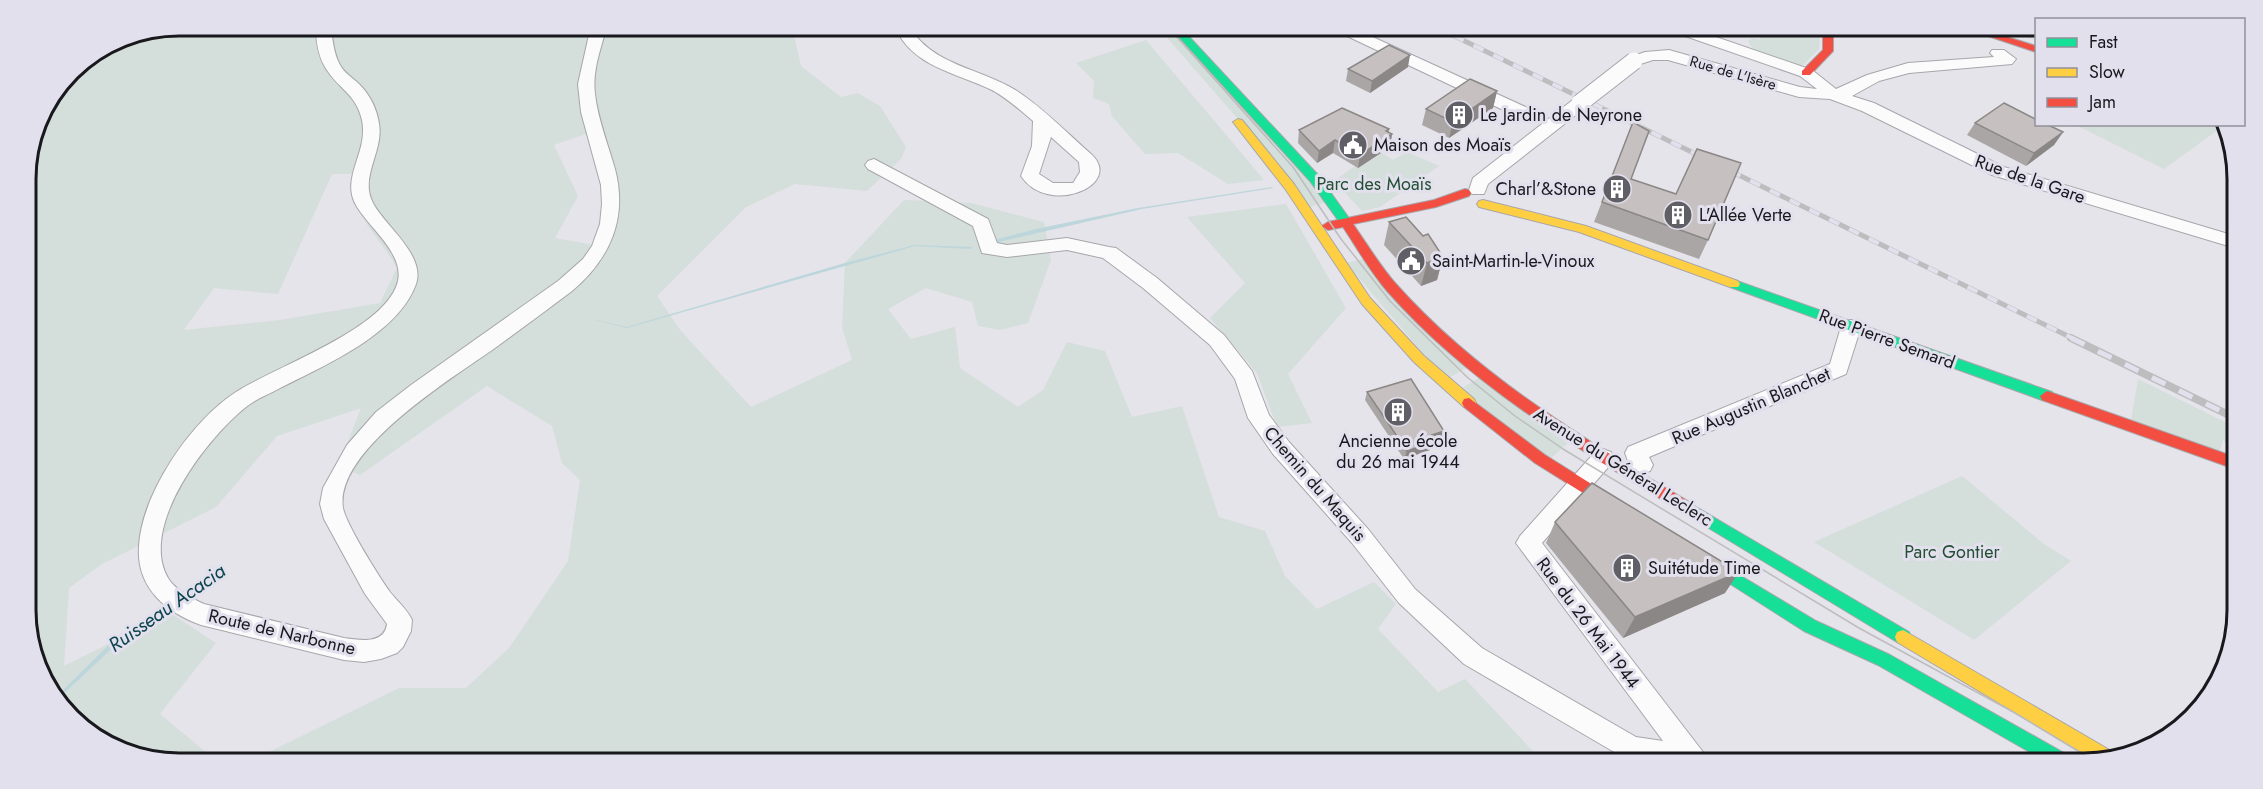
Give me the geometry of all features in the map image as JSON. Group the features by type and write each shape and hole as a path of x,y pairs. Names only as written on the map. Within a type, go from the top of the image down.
{"main road":[{"name":"Avenue du Général Leclerc","path":"1183,36 1314,178 1391,287 1443,340 1478,370 1603,458 2097,752"},
{"path":"1806,74 1828,51 1828,36"},
{"path":"1995,36 2035,48"},
{"name":"Avenue du Général Leclerc","path":"1225,107 1283,178 1366,301 1419,358 1449,387 1531,452 1636,519"},
{"path":"1317,229 1436,203 1477,197"},
{"name":"Rue Pierre Semard","path":"1477,197 1606,235 1640,251 2227,460"},
{"name":"Avenue du Général Leclerc","path":"1686,549 1810,626 1884,660 2047,753"}],"street":[{"name":"Route de Narbonne","path":"324,36 333,69 356,90 367,108 372,145 359,193 371,217 394,242 406,263 408,281 398,300 377,321 347,342 241,399 217,420 193,448 169,486 150,530 149,552 156,579 177,602 201,614 344,649 367,651 382,649 400,632 400,620 387,609 358,561 332,509 334,487 353,453 384,416 562,288 592,259 600,246 610,216 612,200 610,176 596,134 586,92 597,36"},
{"path":"906,36 925,56 972,75 1011,95 1041,120"},
{"path":"1359,36 1524,113"},
{"path":"1698,36 1806,74 1834,95 1847,92 1873,78 1908,68 2006,61 2008,58 1998,53"},
{"name":"Rue de L'Isère","path":"1477,197 1479,182 1634,61 1651,55 1669,55 1799,92 1834,95"},
{"name":"Rue de la Gare","path":"1834,95 1868,107 1998,171 2227,240"},
{"name":"Chemin du Maquis","path":"874,165 981,224 989,248 1007,251 1067,244 1109,253 1150,283 1217,340 1245,376 1259,418 1281,448 1360,536 1407,596 1473,656 1630,747 1653,753"},
{"name":"Rue Augustin Blanchet","path":"1640,466 1642,465 1636,453 1839,369 1851,327"},
{"name":"Rue du 26 Mai 1944","path":"1603,458 1528,543 1688,753"}],"green space":[{"path":"794,36 801,66 841,97 858,93 880,106 906,147 901,159 867,191 795,184 746,207 657,296 681,331 751,407 852,360 842,327 845,263 904,200 971,203 1044,222 1051,260 1028,323 1000,330 978,326 972,302 926,288 888,309 911,339 955,327 960,368 1018,407 1043,390 1067,342 1105,351 1132,417 1182,406 1219,517 1265,531 1285,576 1317,609 1374,582 1396,604 1378,629 1438,692 1465,679 1535,753 267,753 399,688 466,688 509,648 568,561 580,480 562,463 552,426 487,386 360,475 339,465 361,408 277,436 216,507 102,564 69,588 64,666 170,613 216,643 160,714 207,753 161,752 142,748 108,734 92,723 78,711 60,689 44,656 37,628 36,170 47,125 60,100 72,85 108,55 133,44 161,37","holes":["594,131 615,198 594,245 555,238 578,196 554,145","332,174 353,174 352,187 360,212 397,268 380,303 280,320 184,330 214,288 278,294"]},
{"path":"1166,36 1179,36 1327,202 1309,207 1284,172"},
{"path":"1761,36 1820,36 1819,49 1803,65 1780,61 1764,55 1752,47 1748,41 1753,38 1760,40"},
{"path":"2023,36 2035,36 2035,40"},
{"path":"1146,40 1264,180 1228,184 1178,153 1145,154 1112,116 1109,104 1093,98 1094,81 1076,63"},
{"path":"2078,126 2216,126 2218,130 2164,169"},
{"name":"Parc des Moaïs","path":"1407,152 1439,166 1380,207 1362,211 1334,181 1355,166 1358,168 1382,153 1393,160"},
{"path":"1286,204 1346,308 1288,374 1312,423 1277,427 1257,373 1210,318 1245,283 1187,217"},
{"path":"1363,259 1468,367 1449,378 1429,360 1346,263"},
{"path":"1480,377 1568,443 1550,459 1459,390"},
{"path":"2138,379 2227,423 2227,442 2223,440 2220,451 2131,421"},
{"name":"Parc Gontier","path":"1962,476 2044,544 2071,561 1974,640 1814,542"}],"water":[{"path":"1272,187 1142,209 994,243 995,240 1036,229 1138,208"},
{"path":"915,245 972,247 971,249 915,246 627,328 583,317 627,327 845,263"},
{"name":"Ruisseau Acacia","path":"167,608 170,610 125,636 64,694 62,691 120,634"}],"building":[{"path":"1389,45 1410,55 1372,81 1348,69"},
{"path":"1470,79 1497,91 1453,122 1426,109"},
{"path":"2004,103 2035,119 2035,126 2050,126 2063,132 2034,153 1975,123"},
{"path":"1342,108 1389,129 1386,131 1392,134 1360,155 1335,140 1319,151 1299,130"},
{"path":"1633,122 1649,131 1631,179 1676,194 1697,149 1741,163 1708,240 1602,202"},
{"path":"1406,217 1423,236 1428,234 1443,257 1427,263 1389,222"},
{"name":"Ancienne école du 26 mai 1944","path":"1411,379 1444,431 1429,436 1433,442 1407,451 1367,392"},
{"name":"Suitétude Time","path":"1592,483 1739,572 1635,617 1555,522"}],"tram line":[{"path":"1176,36 1293,167 1341,239 1390,301 1467,377 1515,416 1563,449 1859,628 2015,713 2081,753"}],"railway":[{"path":"1454,36 2074,339"},
{"path":"2071,338 2227,414"}],"traffic: fast":[{"path":"1183,36 1314,178 1347,224"},
{"path":"1734,284 2047,396"},
{"path":"1684,506 1903,637"},
{"path":"1701,558 1810,626 1884,660 2047,753"}],"traffic: slow":[{"path":"1238,122 1290,187 1366,301 1419,359 1469,403"},
{"path":"1483,204 1582,229 1734,284"},
{"path":"1903,637 2097,752"}],"traffic: jam":[{"path":"1806,73 1828,51 1828,36"},
{"path":"1995,36 2035,49"},
{"path":"1328,226 1436,203 1465,193"},
{"path":"1347,224 1392,288 1457,352 1529,408 1606,459 1684,506"},
{"path":"2047,396 2227,460"},
{"path":"1469,403 1540,459 1620,509"}],"place":[{"name":"Le Jardin de Neyrone","path":"1459,115"},
{"name":"Maison des Moaïs","path":"1353,145"},
{"name":"Charl’&Stone","path":"1617,189"},
{"name":"L'Allée Verte","path":"1678,215"},
{"name":"Saint-Martin-le-Vinoux","path":"1411,261"},
{"name":"Ancienne école du 26 mai 1944","path":"1398,412"},
{"name":"Suitétude Time","path":"1627,568"}]}
